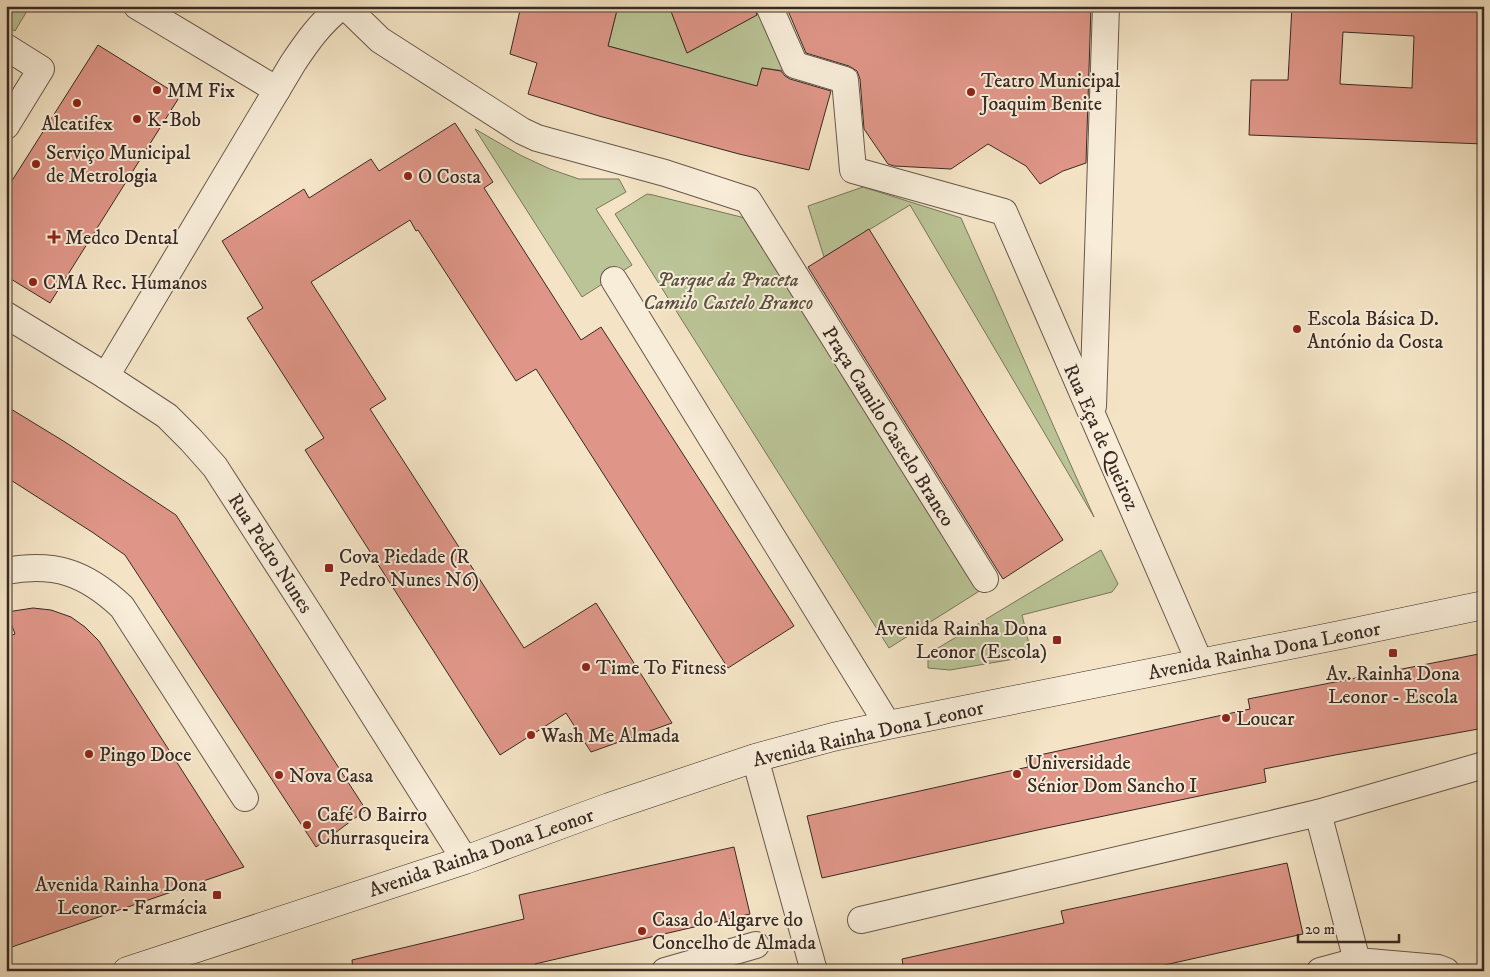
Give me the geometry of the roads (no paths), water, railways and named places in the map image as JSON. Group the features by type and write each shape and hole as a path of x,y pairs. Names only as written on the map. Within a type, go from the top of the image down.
{"main road":[{"name":"Avenida Rainha Dona Leonor","path":"127,971 179,961 609,807 755,758 833,736 1484,604"}],"street":[{"path":"137,6 277,90"},
{"path":"106,376 310,38 331,15 344,6"},
{"name":"Praça Camilo Castelo Branco","path":"344,6 380,40 528,134 543,141 665,173 748,200 985,578"},
{"name":"Rua Eça de Queiroz","path":"769,6 795,66 845,80 853,170 1004,212 1200,663"},
{"path":"1092,414 1106,6"},
{"path":"6,47 41,69 6,126"},
{"path":"614,280 888,725"},
{"name":"Rua Pedro Nunes","path":"6,316 106,376 167,416 214,467 465,860"},
{"path":"6,571 48,568 69,573 88,581 106,592 117,602 134,625 245,798"},
{"path":"755,758 814,971"},
{"path":"861,920 1318,813 1484,765"},
{"path":"1318,813 1357,961"},
{"path":"665,971 756,945"},
{"path":"1320,971 1357,961 1438,968 1446,971"}],"place":[{"name":"MM Fix","path":"157,90"},
{"name":"Teatro Municipal Joaquim Benite","path":"971,92"},
{"name":"Alcatifex","path":"77,103"},
{"name":"K-Bob","path":"137,119"},
{"name":"Serviço Municipal de Metrologia","path":"36,164"},
{"name":"O Costa","path":"408,176"},
{"name":"Medco Dental","path":"54,237"},
{"name":"CMA Rec. Humanos","path":"33,282"},
{"name":"Escola Básica D. António da Costa","path":"1297,329"},
{"name":"Cova Piedade (R Pedro Nunes N6)","path":"329,568"},
{"name":"Avenida Rainha Dona Leonor (Escola)","path":"1057,640"},
{"name":"Av. Rainha Dona Leonor - Escola","path":"1393,653"},
{"name":"Time To Fitness","path":"586,667"},
{"name":"Loucar","path":"1226,718"},
{"name":"Wash Me Almada","path":"531,735"},
{"name":"Pingo Doce","path":"89,754"},
{"name":"Universidade Sénior Dom Sancho I","path":"1017,774"},
{"name":"Nova Casa","path":"279,775"},
{"name":"Café O Bairro Churrasqueira","path":"307,825"},
{"name":"Avenida Rainha Dona Leonor - Farmácia","path":"217,895"},
{"name":"Casa do Algarve do Concelho de Almada","path":"642,931"}],"park label":[{"name":"Parque da Praceta Camilo Castelo Branco","path":"728,290"}]}
